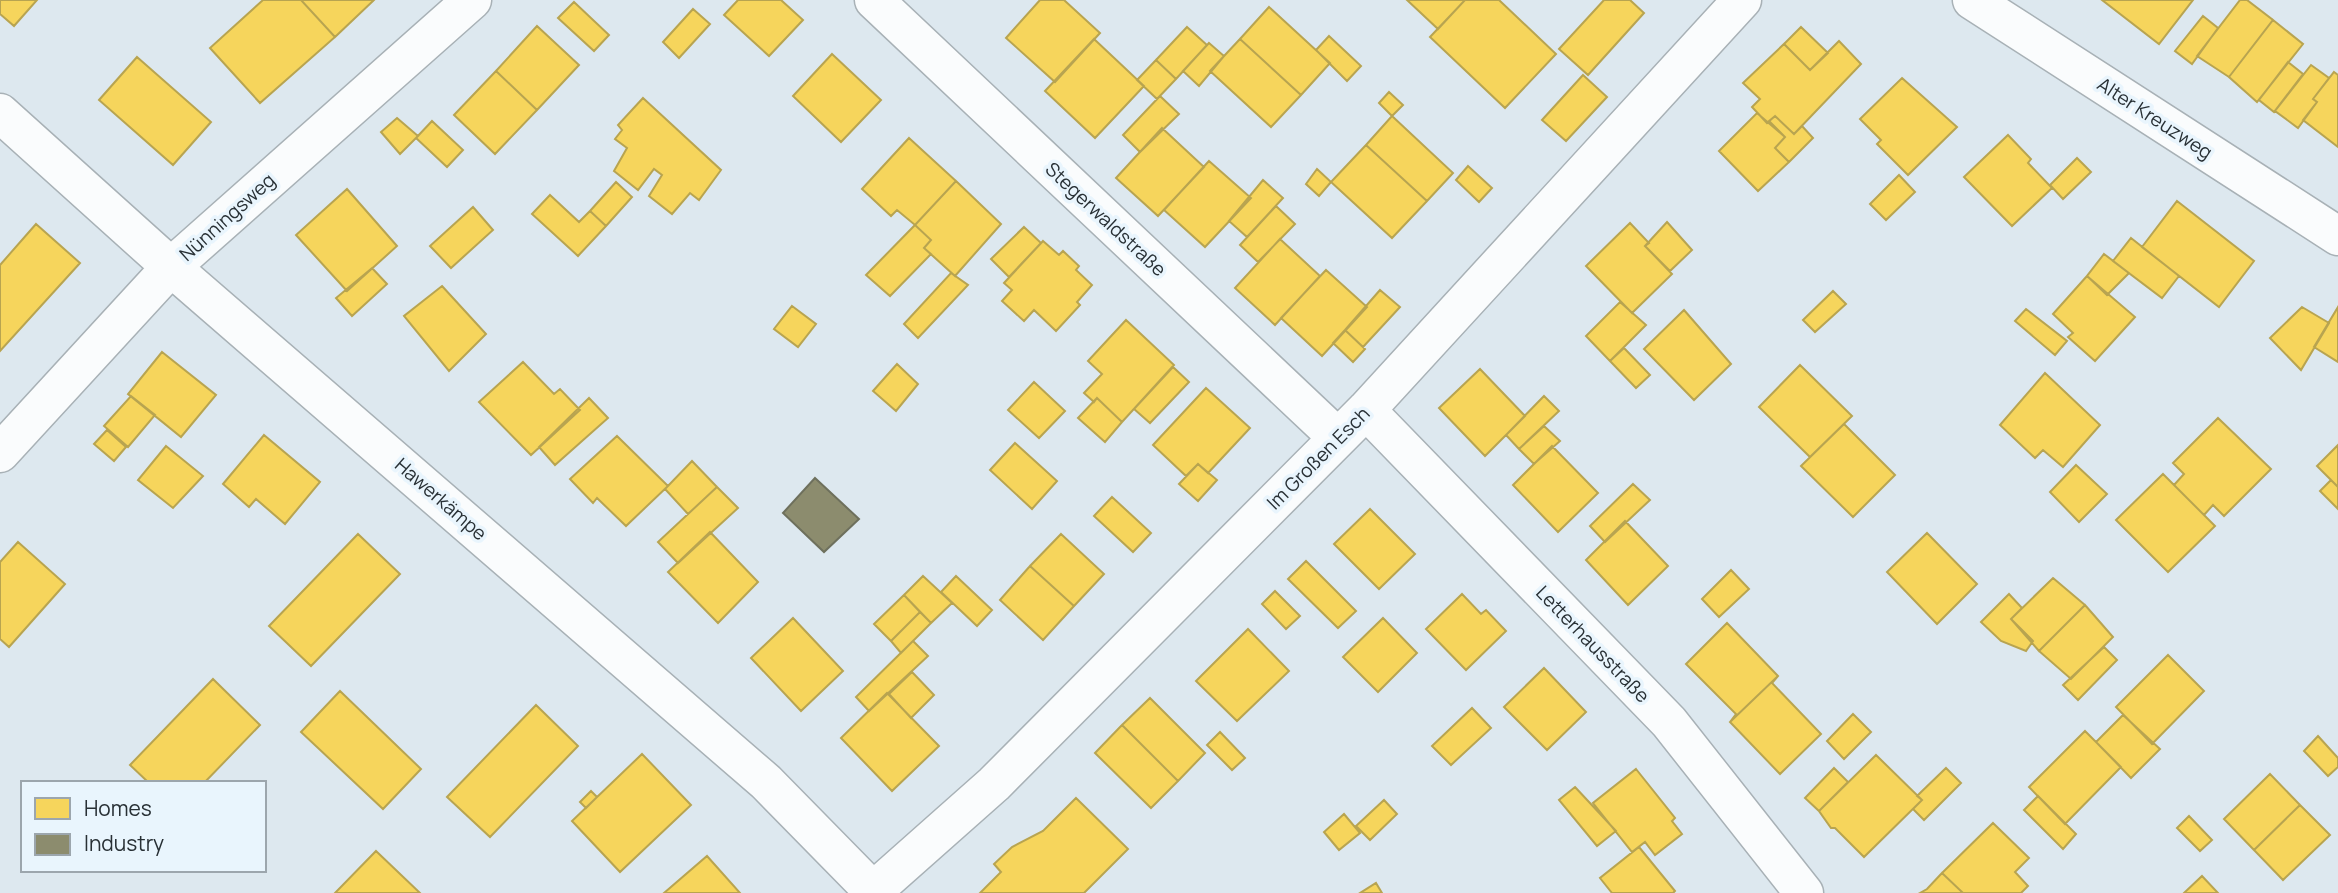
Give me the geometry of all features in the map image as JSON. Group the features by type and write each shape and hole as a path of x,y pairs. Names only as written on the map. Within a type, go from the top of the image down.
{"street":[{"name":"Nünningsweg","path":"0,453 171,267 472,0"},
{"name":"Stegerwaldstraße","path":"873,0 1338,438"},
{"name":"Im Großen Esch","path":"873,892 994,784 1366,410 1742,0"},
{"name":"Alter Kreuzweg","path":"1972,0 2338,236"},
{"name":"Hawerkämpe","path":"0,113 171,267 766,782 873,892"},
{"name":"Letterhausstraße","path":"1366,410 1669,722 1804,893"}],"building: Homes":[{"path":"0,0 37,0 14,26 0,14"},
{"path":"263,0 301,0 335,37 260,103 210,48"},
{"path":"301,0 374,0 335,37"},
{"path":"738,0 781,0 803,20 769,56 724,15"},
{"path":"1040,0 1064,0 1100,33 1055,82 1006,38"},
{"path":"1407,0 1465,0 1438,29"},
{"path":"1465,0 1499,0 1556,54 1505,108 1430,37"},
{"path":"1604,0 1630,0 1644,13 1588,75 1559,49"},
{"path":"2102,0 2193,0 2159,44"},
{"path":"2240,0 2247,0 2273,20 2229,77 2197,56"},
{"path":"574,2 609,35 594,51 558,18"},
{"path":"1269,7 1330,63 1301,95 1240,39"},
{"path":"693,9 710,24 679,58 663,42"},
{"path":"2203,16 2218,28 2192,64 2175,51"},
{"path":"2273,20 2303,44 2257,102 2229,77"},
{"path":"537,26 579,65 537,110 496,71"},
{"path":"1187,27 1207,45 1176,79 1156,60"},
{"path":"1801,27 1828,53 1810,70 1784,44"},
{"path":"1329,36 1361,66 1347,81 1316,50"},
{"path":"1094,39 1144,86 1095,138 1045,91"},
{"path":"1240,39 1301,95 1271,127 1210,71"},
{"path":"1839,41 1861,64 1794,134 1775,116 1767,123 1752,107 1760,99 1743,83 1784,44 1810,70"},
{"path":"1209,43 1224,56 1199,86 1183,71"},
{"path":"832,54 881,100 841,142 793,96"},
{"path":"137,57 211,122 173,165 99,100"},
{"path":"1156,60 1176,79 1157,99 1137,80"},
{"path":"2288,62 2303,74 2274,112 2259,100"},
{"path":"2311,65 2329,78 2313,99 2317,102 2298,128 2275,111"},
{"path":"496,71 537,110 495,154 454,115"},
{"path":"2334,72 2338,75 2338,147 2303,120 2317,102 2313,99"},
{"path":"1583,75 1607,97 1566,141 1542,120"},
{"path":"1902,78 1957,127 1908,175 1877,144 1881,140 1860,119"},
{"path":"1389,92 1403,105 1392,116 1379,103"},
{"path":"1160,96 1179,114 1140,152 1123,135"},
{"path":"643,98 721,170 699,200 690,193 672,214 649,196 662,175 654,169 638,190 614,171 627,148 615,139 622,130 618,125"},
{"path":"1757,113 1785,137 1775,148 1789,162 1758,191 1719,151"},
{"path":"1392,116 1453,173 1427,201 1366,145"},
{"path":"1775,116 1794,134 1802,126 1813,138 1789,162 1775,148 1785,137 1769,121"},
{"path":"397,118 418,136 400,154 381,132"},
{"path":"432,121 463,150 447,167 416,138"},
{"path":"1162,128 1204,167 1158,216 1116,178"},
{"path":"2008,135 2031,159 2028,163 2052,188 2012,226 1964,177"},
{"path":"909,138 956,181 915,225 897,210 891,216 862,189"},
{"path":"1366,145 1427,201 1392,238 1331,182"},
{"path":"2077,158 2091,172 2063,199 2050,185"},
{"path":"1209,161 1251,198 1205,247 1164,210"},
{"path":"1468,166 1492,188 1479,202 1456,180"},
{"path":"1317,169 1331,182 1319,196 1306,184"},
{"path":"1899,175 1915,192 1886,220 1870,204"},
{"path":"1263,180 1283,198 1247,237 1229,221"},
{"path":"956,181 1001,224 955,276 924,248 931,240 915,225"},
{"path":"616,182 632,197 606,226 590,211"},
{"path":"347,189 397,246 347,291 296,235"},
{"path":"550,195 579,222 590,211 606,226 578,256 532,214"},
{"path":"2177,201 2254,261 2219,307 2142,247"},
{"path":"1276,206 1295,224 1258,262 1240,245"},
{"path":"473,207 493,230 451,268 430,246"},
{"path":"1667,222 1692,250 1670,271 1645,246"},
{"path":"1630,223 1649,243 1645,246 1672,274 1632,313 1586,266"},
{"path":"36,224 80,263 0,351 0,265"},
{"path":"915,225 931,240 924,248 931,254 890,296 866,275"},
{"path":"1024,227 1041,243 1009,277 991,259"},
{"path":"2131,238 2179,276 2162,298 2113,261"},
{"path":"1280,239 1320,276 1275,325 1235,288"},
{"path":"1043,241 1059,255 1063,251 1079,266 1076,270 1092,285 1077,302 1080,305 1056,331 1034,310 1024,321 1002,301 1012,290 1004,283"},
{"path":"2104,254 2129,273 2107,295 2087,276"},
{"path":"372,268 387,284 352,316 336,298"},
{"path":"1326,270 1367,307 1322,356 1281,318"},
{"path":"951,273 968,285 918,338 904,324"},
{"path":"2087,276 2135,317 2095,361 2068,337 2073,333 2053,314"},
{"path":"442,286 486,334 449,371 404,316"},
{"path":"1380,290 1400,307 1363,347 1345,330"},
{"path":"1833,291 1846,304 1815,332 1803,320"},
{"path":"1620,302 1646,325 1610,361 1586,336"},
{"path":"792,306 816,324 798,347 774,329"},
{"path":"2302,307 2329,323 2301,370 2270,338"},
{"path":"2338,307 2338,362 2314,347"},
{"path":"2026,309 2067,341 2055,355 2015,321"},
{"path":"1684,310 1731,364 1694,400 1644,349"},
{"path":"1126,320 1174,365 1122,422 1097,398 1094,402 1084,393 1102,374 1088,361"},
{"path":"1345,330 1365,349 1353,362 1333,343"},
{"path":"1624,348 1650,375 1636,388 1610,361"},
{"path":"162,352 216,395 181,437 128,394"},
{"path":"523,362 554,394 560,389 580,410 531,455 479,402"},
{"path":"897,364 918,384 896,411 873,391"},
{"path":"1800,365 1852,416 1810,457 1759,407"},
{"path":"1173,367 1189,382 1150,423 1134,409"},
{"path":"1480,369 1525,416 1485,456 1439,408"},
{"path":"2045,373 2100,425 2063,467 2043,450 2035,458 2000,425"},
{"path":"1034,382 1065,411 1039,438 1008,410"},
{"path":"1206,388 1250,428 1208,473 1198,464 1186,476 1153,445"},
{"path":"131,396 155,415 128,447 104,426"},
{"path":"1544,396 1559,411 1519,449 1506,435"},
{"path":"589,398 608,418 555,465 539,447"},
{"path":"1097,398 1122,422 1105,442 1078,418"},
{"path":"2218,418 2271,469 2224,516 2213,505 2204,515 2174,485 2184,474 2173,463"},
{"path":"1844,424 1895,475 1853,517 1801,466"},
{"path":"1544,426 1560,441 1534,464 1519,449"},
{"path":"107,430 126,447 114,461 94,444"},
{"path":"264,435 320,482 285,524 256,499 249,507 223,484"},
{"path":"617,436 668,486 626,526 597,498 593,503 570,479"},
{"path":"1015,443 1057,481 1032,509 990,470"},
{"path":"2338,445 2338,487 2317,466"},
{"path":"166,446 203,476 173,508 138,480"},
{"path":"1552,446 1598,493 1558,532 1513,485"},
{"path":"692,461 717,487 688,514 665,489"},
{"path":"1198,464 1217,480 1198,501 1179,484"},
{"path":"2076,465 2107,494 2079,522 2050,492"},
{"path":"2163,474 2215,526 2168,572 2116,520"},
{"path":"2331,480 2338,487 2338,509 2320,491"},
{"path":"1633,484 1650,500 1605,542 1590,526"},
{"path":"717,487 738,508 678,563 658,542"},
{"path":"1112,497 1151,533 1133,552 1094,516"},
{"path":"1370,509 1415,554 1379,589 1334,544"},
{"path":"1625,521 1668,566 1628,605 1586,560"},
{"path":"710,532 758,582 718,623 668,572"},
{"path":"1927,533 1977,584 1937,624 1887,572"},
{"path":"358,534 400,574 311,666 269,626"},
{"path":"1061,534 1104,574 1074,606 1030,566"},
{"path":"18,542 65,584 9,647 0,639 0,562"},
{"path":"1306,561 1356,611 1338,628 1288,579"},
{"path":"1030,566 1074,606 1043,640 1000,600"},
{"path":"1731,570 1749,589 1719,617 1702,599"},
{"path":"923,576 952,603 931,623 904,595"},
{"path":"956,576 992,610 977,626 941,592"},
{"path":"2053,578 2085,605 2039,651 2011,619"},
{"path":"1275,591 1300,616 1286,629 1262,604"},
{"path":"1462,594 1481,614 1486,610 1506,631 1466,670 1426,629"},
{"path":"2009,594 2022,608 2011,619 2033,641 2026,651 2001,641 1981,622"},
{"path":"904,595 920,612 891,641 874,624"},
{"path":"2085,605 2113,637 2071,679 2039,651"},
{"path":"920,612 931,623 901,653 891,641"},
{"path":"793,618 843,671 801,711 751,658"},
{"path":"1383,618 1417,653 1378,692 1343,657"},
{"path":"1727,623 1778,676 1730,722 1736,714 1686,664"},
{"path":"1248,629 1289,671 1237,721 1196,681"},
{"path":"913,641 928,656 869,711 856,697"},
{"path":"2104,647 2117,660 2078,700 2063,685"},
{"path":"2168,655 2204,691 2152,744 2116,707"},
{"path":"1544,668 1586,712 1547,750 1504,707"},
{"path":"912,672 934,695 911,718 889,694"},
{"path":"1778,676 1772,683 1821,734 1780,774 1730,722"},
{"path":"213,679 260,725 206,781 147,781 130,765"},
{"path":"340,691 421,769 383,809 301,732"},
{"path":"887,693 939,746 892,791 841,738"},
{"path":"1150,698 1205,753 1178,781 1122,725"},
{"path":"536,705 578,746 490,837 447,797"},
{"path":"1472,708 1491,728 1451,765 1432,746"},
{"path":"1853,714 1871,732 1844,759 1827,741"},
{"path":"2123,715 2160,749 2131,778 2096,742"},
{"path":"1122,725 1178,781 1151,808 1095,753"},
{"path":"2085,731 2121,767 2065,824 2029,787"},
{"path":"1220,732 1245,758 1232,770 1207,745"},
{"path":"2318,736 2338,758 2338,767 2328,776 2304,751"},
{"path":"642,754 691,805 620,872 572,821"},
{"path":"1876,755 1922,800 1864,857 1835,828 1831,828 1819,811"},
{"path":"1834,768 1848,782 1819,811 1805,798"},
{"path":"1946,768 1961,783 1924,820 1913,809 1922,800 1917,796"},
{"path":"1636,769 1675,818 1672,821 1682,834 1655,855 1645,842 1632,852 1593,803"},
{"path":"2270,774 2300,805 2254,850 2224,819"},
{"path":"1575,787 1616,831 1597,846 1559,800"},
{"path":"591,791 597,797 586,808 580,802"},
{"path":"2038,796 2076,834 2063,849 2024,810"},
{"path":"1076,798 1128,849 1084,893 980,893 1001,872 994,864 1012,847 1043,831"},
{"path":"1384,800 1397,814 1370,840 1356,826"},
{"path":"2300,805 2330,835 2283,880 2254,850"},
{"path":"1344,814 1360,833 1339,850 1324,832"},
{"path":"2189,816 2212,840 2200,851 2177,828"},
{"path":"1993,823 2029,858 2015,872 2028,886 2021,893 1963,893 1942,873"},
{"path":"1639,847 1675,891 1673,893 1612,893 1600,878"},
{"path":"376,851 420,893 335,893"},
{"path":"707,856 740,893 664,893"},
{"path":"1942,873 1963,893 1920,893 1927,889"},
{"path":"2202,876 2218,893 2184,893"},
{"path":"1376,883 1382,893 1360,893"}],"building: Industry":[{"path":"815,478 859,519 824,552 783,513"}]}
